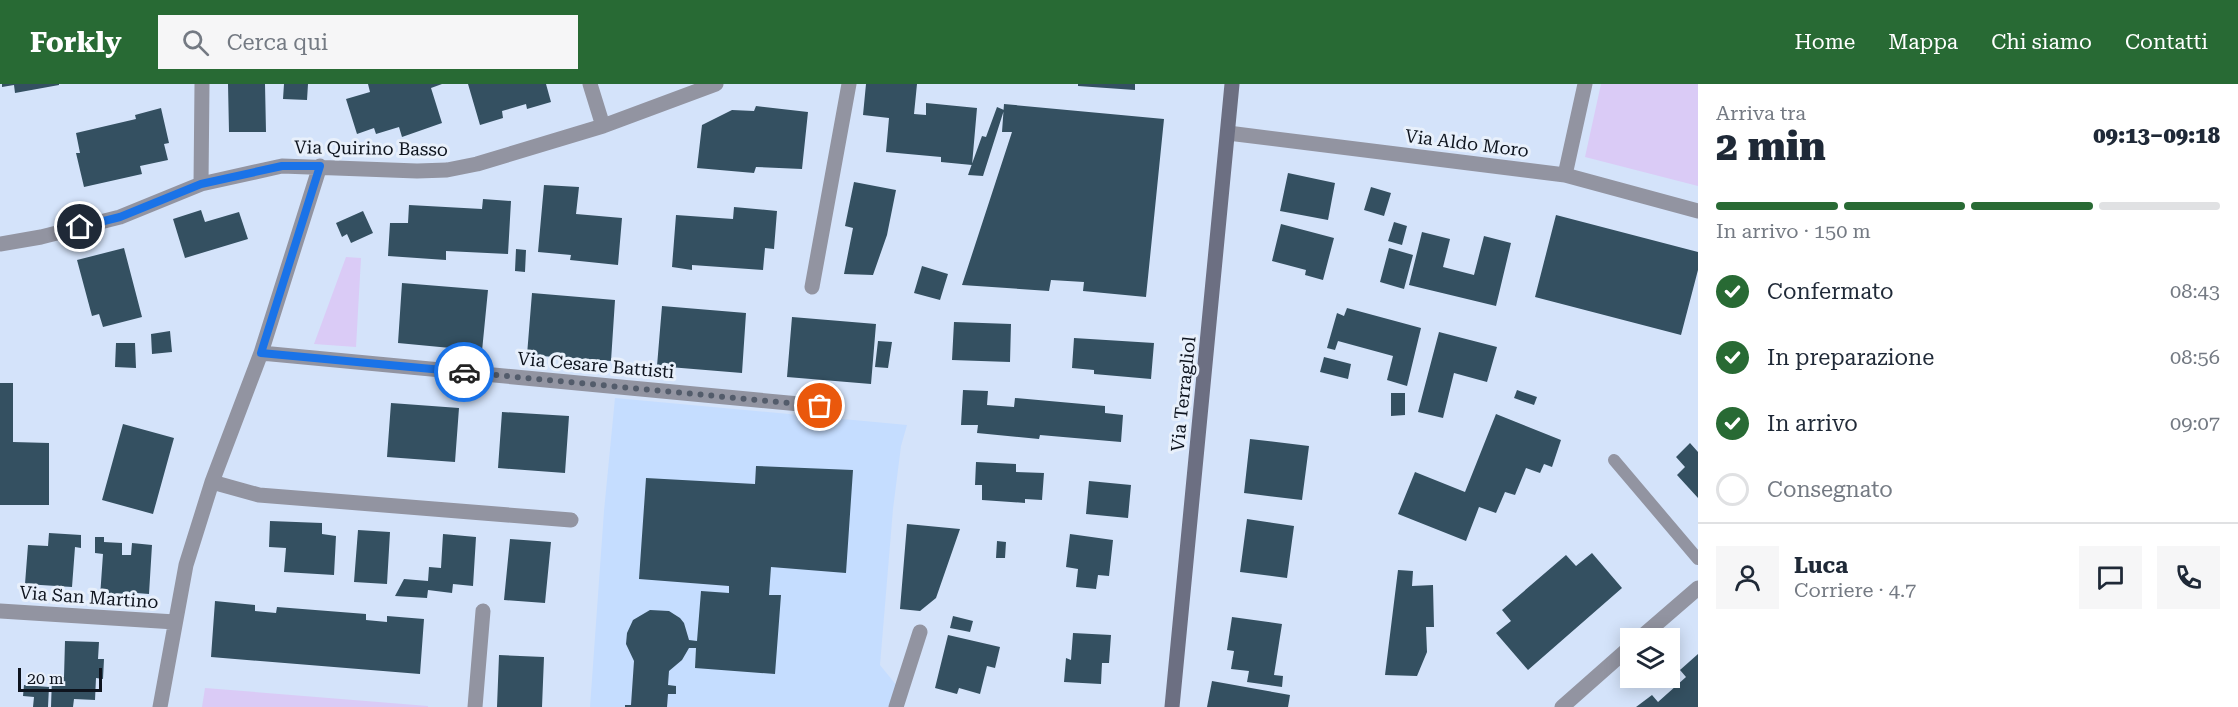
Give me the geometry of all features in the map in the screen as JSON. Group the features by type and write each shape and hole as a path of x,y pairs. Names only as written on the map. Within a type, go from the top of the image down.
{"street":[{"path":"201,184 202,84"},
{"path":"590,84 603,126"},
{"name":"Via Quirino Basso","path":"0,244 41,237 120,217 201,184 282,166 417,171 447,170 477,164 603,126 716,84"},
{"path":"812,286 849,84"},
{"name":"Via Terragliol","path":"1172,707 1232,84"},
{"path":"1565,175 1585,84"},
{"name":"Via Aldo Moro","path":"1228,133 1565,175 1698,211"},
{"path":"160,707 186,565 212,482 261,353 320,166"},
{"name":"Via Cesare Battisti","path":"261,353 820,406"},
{"path":"212,482 259,495 571,520"},
{"path":"1652,628 1698,588"},
{"name":"Via San Martino","path":"0,611 175,622"},
{"path":"475,707 483,611"},
{"path":"896,707 920,632"},
{"path":"1562,707 1620,656"}],"lane":[{"path":"1614,460 1698,559"}],"shaded area":[{"path":"1601,84 1698,84 1698,186 1585,157"},
{"path":"346,257 361,258 356,347 314,344"},
{"path":"615,398 907,425 901,446 893,509 880,665 897,686 891,707 590,707 604,511"},
{"path":"205,688 428,706 428,707 202,707"}],"building":[{"path":"2,84 59,85 15,93 14,85 2,87"},
{"path":"228,84 265,84 266,132 229,132"},
{"path":"284,84 308,84 307,100 283,99"},
{"path":"368,84 442,84 431,88 442,123 402,137 399,127 376,134 374,128 357,134 346,99 370,92"},
{"path":"468,84 546,84 551,102 527,109 526,104 502,111 503,118 480,125"},
{"path":"866,84 917,84 914,114 926,115 926,103 977,108 972,165 941,162 941,157 886,152 889,118 863,115"},
{"path":"1078,84 1135,84 1135,90 1078,86"},
{"path":"1004,104 1164,119 1146,297 1083,291 1084,282 1051,280 1049,291 962,285 1012,132 1002,132"},
{"path":"756,106 808,112 802,169 756,167 754,173 697,168 702,125 732,110 754,111"},
{"path":"997,107 1004,110 983,176 968,175 982,136 986,137"},
{"path":"161,108 169,143 164,144 168,160 140,166 142,174 84,187 76,153 80,153 76,133 136,119 135,115"},
{"path":"1288,173 1335,183 1328,220 1280,211"},
{"path":"854,182 896,190 887,235 873,275 844,274 853,228 845,226"},
{"path":"544,185 579,187 576,214 622,218 618,265 570,260 571,255 538,252"},
{"path":"1371,187 1391,193 1384,216 1364,210"},
{"path":"483,199 511,201 508,254 446,251 446,260 388,256 390,223 408,223 409,205 482,209"},
{"path":"734,207 777,211 774,249 765,248 763,270 692,265 692,270 672,267 676,215 733,219"},
{"path":"201,210 205,222 239,212 248,239 185,258 173,219"},
{"path":"363,211 373,233 351,243 347,234 342,237 336,223"},
{"path":"1556,215 1698,252 1698,270 1681,335 1535,297"},
{"path":"1394,222 1407,226 1402,245 1388,241"},
{"path":"1281,224 1334,238 1323,280 1305,275 1306,270 1272,261"},
{"path":"1422,232 1450,239 1443,267 1474,275 1484,236 1511,243 1496,306 1409,285"},
{"path":"124,248 142,317 103,327 99,314 92,316 77,260"},
{"path":"1389,248 1413,255 1404,289 1380,282"},
{"path":"516,249 526,250 525,272 515,271"},
{"path":"922,266 948,274 940,300 914,293"},
{"path":"402,283 488,290 482,351 398,343"},
{"path":"532,293 615,300 611,361 527,355"},
{"path":"662,306 746,313 742,373 657,366"},
{"path":"1347,308 1421,328 1407,386 1387,380 1393,356 1338,341 1335,350 1327,348 1337,313 1344,316"},
{"path":"792,317 876,324 871,384 787,377"},
{"path":"954,322 1011,324 1010,362 952,360"},
{"path":"170,331 172,352 152,354 151,334"},
{"path":"1439,332 1497,347 1487,382 1454,373 1443,418 1418,412"},
{"path":"1074,338 1154,343 1151,379 1094,374 1094,370 1072,368"},
{"path":"878,341 892,342 888,368 875,367"},
{"path":"116,343 135,343 136,368 115,367"},
{"path":"1324,357 1351,364 1348,379 1320,372"},
{"path":"0,383 13,383 13,442 49,443 49,505 0,505"},
{"path":"963,390 988,391 987,405 1014,407 1015,398 1105,406 1105,413 1123,415 1121,442 1040,435 1039,439 977,433 978,425 961,425"},
{"path":"1517,390 1537,397 1534,405 1514,398"},
{"path":"1391,393 1405,393 1405,415 1391,416"},
{"path":"391,403 459,408 455,462 387,457"},
{"path":"502,412 569,416 565,473 498,468"},
{"path":"1496,414 1561,440 1552,467 1544,464 1540,473 1526,468 1515,495 1505,492 1496,513 1479,507 1466,541 1398,514 1415,472 1465,492"},
{"path":"123,424 174,438 153,514 102,500"},
{"path":"1250,439 1309,446 1302,500 1244,493"},
{"path":"1690,443 1698,452 1698,498 1677,475 1685,467 1676,457"},
{"path":"976,462 1016,464 1016,472 1044,473 1042,500 1025,499 1025,503 982,500 982,485 975,485"},
{"path":"756,466 853,470 846,573 771,567 769,595 781,595 775,674 695,668 696,648 689,648 682,660 669,671 668,685 676,686 676,694 668,694 667,707 625,707 625,705 631,705 634,661 626,644 627,633 633,620 650,610 669,611 684,623 689,640 697,641 701,591 729,593 729,586 639,579 646,478 755,484"},
{"path":"1089,481 1131,485 1128,518 1086,514"},
{"path":"1247,519 1294,526 1287,578 1240,572"},
{"path":"270,521 322,523 322,534 336,536 334,575 284,572 286,548 269,547"},
{"path":"907,524 960,529 936,598 920,611 900,609"},
{"path":"358,530 390,532 387,584 354,582"},
{"path":"49,533 81,535 81,548 75,547 72,587 25,584 28,545 48,546"},
{"path":"443,534 476,537 473,586 453,584 452,593 428,590 427,598 395,596 404,579 428,581 429,567 441,568"},
{"path":"1070,534 1113,540 1109,576 1098,575 1096,589 1076,587 1078,569 1066,567"},
{"path":"95,537 104,537 104,542 122,543 122,555 131,555 132,543 152,545 149,594 123,592 122,598 100,597 103,554 95,553"},
{"path":"510,539 551,542 545,603 504,600"},
{"path":"997,541 1006,542 1005,558 996,558"},
{"path":"1592,553 1622,588 1528,670 1496,633 1511,621 1502,610 1566,555 1576,566"},
{"path":"1398,570 1413,571 1412,586 1433,585 1434,627 1426,627 1427,652 1417,676 1385,675"},
{"path":"215,601 255,605 255,611 276,613 277,607 366,614 366,620 387,622 387,616 424,619 420,674 211,657"},
{"path":"953,616 973,621 970,632 950,628"},
{"path":"1232,617 1282,624 1274,675 1283,676 1282,687 1247,682 1249,671 1231,669 1234,651 1227,650"},
{"path":"1073,633 1111,635 1109,663 1102,663 1101,684 1064,682 1066,658 1071,660"},
{"path":"948,635 1000,647 995,668 987,666 980,694 959,688 957,694 935,688"},
{"path":"65,641 99,642 98,659 104,659 103,679 96,678 95,700 74,699 73,707 51,707 52,677 64,677"},
{"path":"1698,654 1698,707 1636,707 1652,695 1658,702 1674,688 1680,688 1680,682 1686,677 1680,670"},
{"path":"499,655 544,657 542,707 497,707"},
{"path":"1212,681 1290,695 1288,707 1207,707"},
{"path":"24,685 49,687 48,707 33,707 34,697 23,696"}],"way so far":[{"path":"464,372 820,406"}],"route":[{"path":"80,227 120,217 201,184 282,166 320,166 261,353 464,372"}]}
